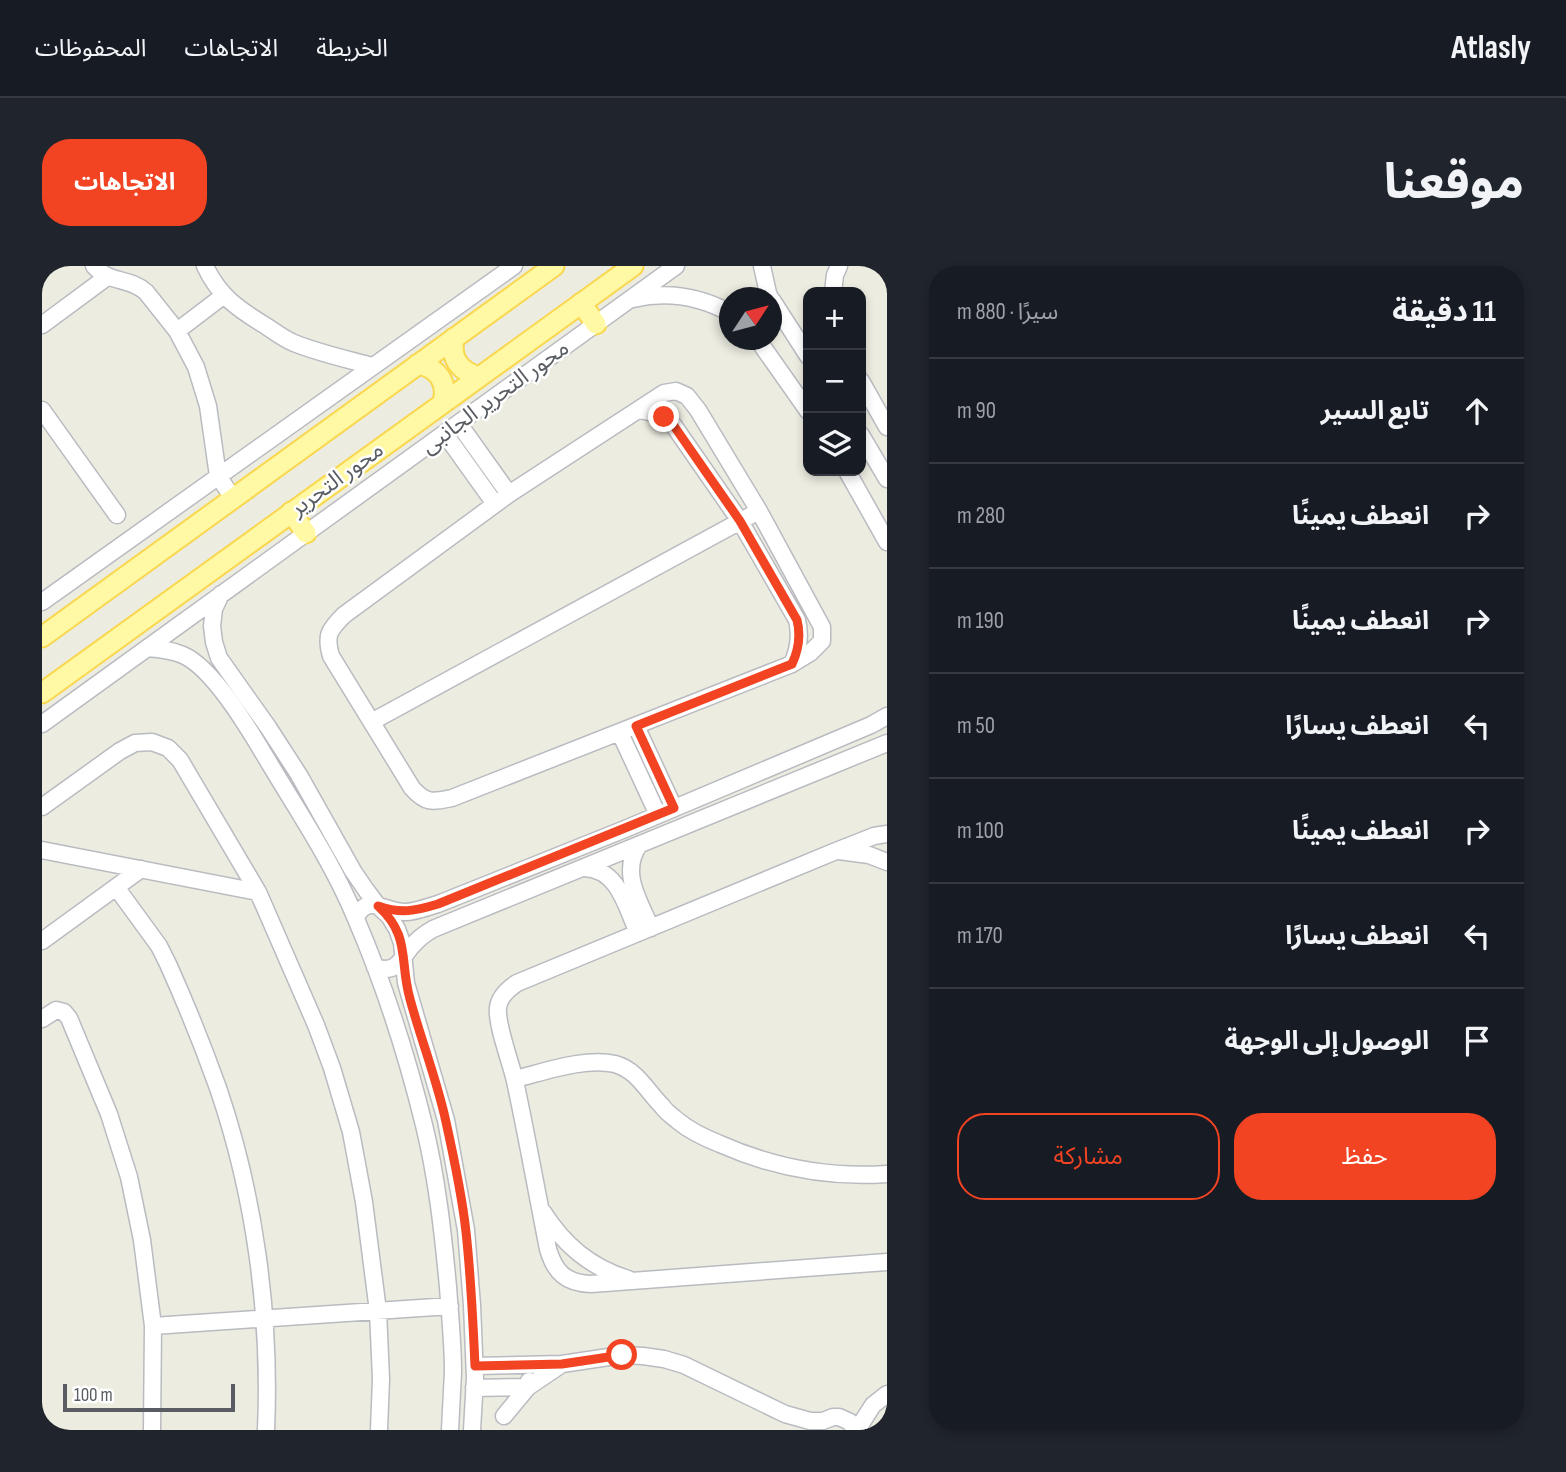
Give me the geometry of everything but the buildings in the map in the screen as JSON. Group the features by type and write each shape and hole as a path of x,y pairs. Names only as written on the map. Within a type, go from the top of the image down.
{"main road":[{"name":"محور التحرير","path":"42,637 554,266"},
{"name":"محور التحرير","path":"42,693 633,266"},
{"path":"581,303 596,324"},
{"path":"454,338 457,363 463,370 479,377"},
{"path":"418,364 427,365 440,376 444,384 443,402"},
{"path":"291,512 306,533"}],"street":[{"path":"205,266 223,296 238,309 291,342 372,366"},
{"path":"42,602 514,266"},
{"name":"محور التحرير الجانبى","path":"42,724 676,266"},
{"path":"762,266 767,287"},
{"path":"834,287 839,266"},
{"path":"42,325 101,272 140,286 177,331 187,349 208,406 218,476 233,498"},
{"path":"627,300 649,295 672,295 694,298 719,307"},
{"path":"177,331 223,296"},
{"path":"782,319 804,350"},
{"path":"765,350 803,404"},
{"path":"866,390 887,427"},
{"path":"676,391 687,396 759,511 822,627 822,640 810,653 792,664 620,733 452,798 435,802 421,798 412,788 331,656 327,642 332,626 509,494 639,410 664,393 676,391"},
{"path":"42,410 117,514"},
{"path":"639,410 664,417 674,426 740,521 797,620 799,642 792,664"},
{"path":"674,426 698,410"},
{"path":"459,424 509,494"},
{"path":"445,434 495,504"},
{"path":"866,443 887,479"},
{"path":"850,476 887,542"},
{"path":"373,722 759,511"},
{"path":"221,594 214,609 212,626 219,658 299,775 353,871 378,906 389,916 402,943 408,991 446,1120 466,1230 475,1366 472,1430"},
{"path":"797,620 813,611"},
{"path":"147,648 167,649 186,656 202,667 215,681 255,740 314,838 356,918 375,967 424,1126 443,1232 453,1370 450,1430"},
{"path":"215,681 229,671"},
{"path":"356,918 359,911 372,904 406,912 438,904 658,815 887,716"},
{"path":"636,726 674,808"},
{"path":"620,733 658,815"},
{"path":"42,807 135,743 152,742 168,748 180,760 258,892 316,1025 351,1132 364,1202 378,1311 381,1379 379,1430"},
{"path":"375,967 388,970 400,964 422,936 433,929 887,743"},
{"path":"887,834 874,836 836,851 516,983 508,989 498,1007 551,1261 567,1279 591,1284 887,1262"},
{"path":"639,845 632,858 630,873 645,930"},
{"path":"42,850 258,892"},
{"path":"836,851 869,855 887,862"},
{"path":"581,868 599,870 613,880 645,930"},
{"path":"42,941 141,869"},
{"path":"116,887 159,946 168,964 218,1088 244,1181 255,1237 264,1319 268,1395 266,1430"},
{"path":"42,1019 56,1010 67,1014 108,1114 129,1177 142,1240 153,1326 152,1430"},
{"path":"515,1079 591,1062 618,1065 631,1072 645,1085 661,1106 681,1124 728,1148 801,1169 847,1175 887,1174"},
{"path":"539,1205 571,1248 585,1259 633,1281"},
{"path":"153,1326 450,1306"},
{"path":"475,1366 562,1364 622,1355 664,1359 704,1374 785,1414 820,1426 833,1417 862,1411 887,1394"},
{"path":"528,1387 530,1364"},
{"path":"504,1423 528,1387 562,1364"},
{"path":"504,1423 507,1365"},
{"path":"474,1388 528,1387"},
{"path":"839,1417 850,1422 856,1430 873,1405"},
{"path":"785,1414 803,1430"}],"route":[{"path":"622,1355 562,1364 475,1366 466,1230 446,1120 410,1000 402,943 389,916 378,906 406,912 438,904 674,808 636,726 792,664 799,642 797,620 740,521 674,426 664,417"}]}
